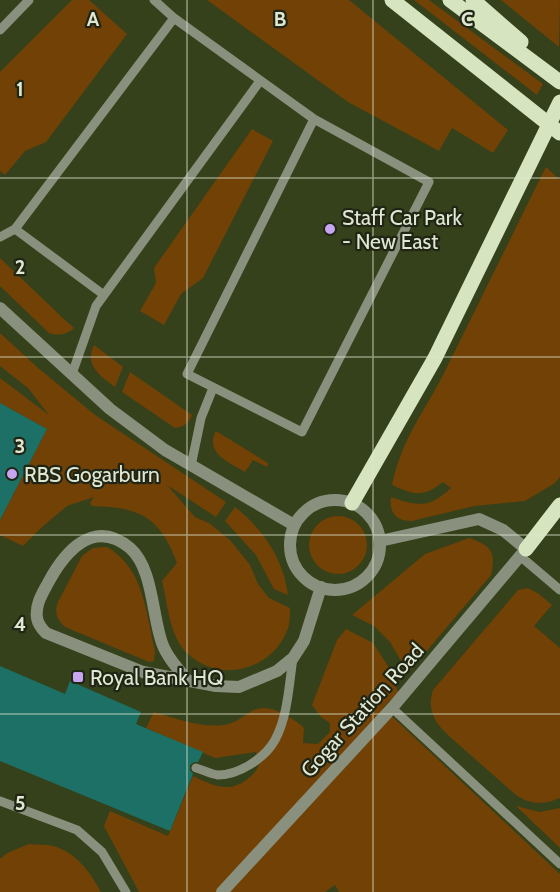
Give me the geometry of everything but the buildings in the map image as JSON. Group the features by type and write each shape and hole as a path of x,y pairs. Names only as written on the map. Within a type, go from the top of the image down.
{"main road":[{"path":"392,0 560,133"},
{"path":"450,0 560,82"},
{"path":"473,0 560,76"},
{"path":"352,503 435,358 560,102"},
{"path":"523,553 560,505"}],"street":[{"path":"0,308 110,409 190,466 294,525"},
{"path":"332,500 352,503 371,518 377,529 380,541 376,564 361,581 351,587 321,588 305,578 296,567 291,553 290,539 294,525 312,506 332,500"},
{"path":"380,541 478,519 502,530 523,553"},
{"path":"188,681 162,644 153,600 143,569 129,548 107,537 97,537 88,538 70,549 56,567 38,603 37,620 46,633 143,672 188,681 216,686 239,687 277,671 293,658 304,641 321,588"},
{"name":"Gogar Station Road","path":"222,892 392,708 523,553"}],"lane":[{"path":"0,30 29,0"},
{"path":"154,0 174,18 314,119 429,182 302,432 187,374 314,119"},
{"path":"0,237 15,229 174,18"},
{"path":"72,374 96,306 260,81"},
{"path":"15,229 104,295"},
{"path":"190,466 201,418 213,388"},
{"path":"523,553 560,590"},
{"path":"196,768 217,775 243,769 255,761 275,740 284,711 293,658"},
{"path":"392,708 560,864"},
{"path":"0,801 77,830 102,852 126,892"}],"shaded area":[{"path":"72,0 89,0 127,34 46,142 25,151 5,175 0,171 0,72"},
{"path":"207,0 349,0 508,130 493,153 452,128 439,151 348,102"},
{"path":"414,0 429,0 543,84 537,95"},
{"path":"501,0 560,0 559,47"},
{"path":"252,129 273,141 203,278 181,294 164,325 140,311 156,283 154,268"},
{"path":"546,167 560,180 560,477 555,483 525,501 474,506 412,521 402,520 391,508 391,497 422,504 436,500 451,488 443,482 424,493 413,493 392,485 401,455 413,429 442,377"},
{"path":"0,258 74,328 62,334 49,333 0,286"},
{"path":"0,333 95,415 226,502 216,517 167,485 195,517 209,523 230,540 250,565 258,584 269,598 290,608 287,631 269,655 244,668 229,670 215,669 188,654 173,630 162,581 177,563 170,547 155,525 136,512 92,506 90,503 94,497 67,506 23,546 0,535 0,520 47,429 0,403 0,378 49,415 28,388 0,366"},
{"path":"94,345 123,367 115,387 99,374 92,364 91,352"},
{"path":"130,372 192,415 188,422 184,426 175,428 122,392"},
{"path":"216,431 268,463 267,467 253,460 245,472 226,461 213,445"},
{"path":"235,507 255,525 270,546 282,570 288,595 274,589 256,555 225,521"},
{"path":"338,516 349,518 359,524 365,534 367,545 365,556 359,566 349,572 338,574 327,572 317,566 311,556 309,545 311,534 317,524 327,518"},
{"path":"469,538 483,544 491,551 493,561 491,575 408,673 390,642 374,626 352,615 425,554"},
{"path":"107,547 129,567 142,593 155,651 154,661 149,662 65,627 57,616 58,602 82,556 93,548"},
{"path":"528,588 552,605 534,626 560,648 560,798 543,803 527,801 516,795 439,726 431,710 433,690 518,590"},
{"path":"346,629 373,643 388,666 398,692 383,708 560,874 560,892 339,892 335,885 325,892 139,892 104,826 110,811 168,836 193,776 215,785 233,786 244,782 253,774 259,761 256,752 215,758 146,728 154,712 188,722 215,726 233,722 257,709 276,710 304,728 303,743 318,744 330,732 330,723 321,717 312,705 337,640"},
{"path":"516,806 540,812 560,808 560,848"},
{"path":"29,844 50,845 69,853 93,878 101,892 0,892 0,859 7,853"}],"place":[{"name":"Staff Car Park - New East","path":"330,229"},
{"name":"RBS Gogarburn","path":"12,474"},
{"name":"Royal Bank HQ","path":"78,677"}]}
